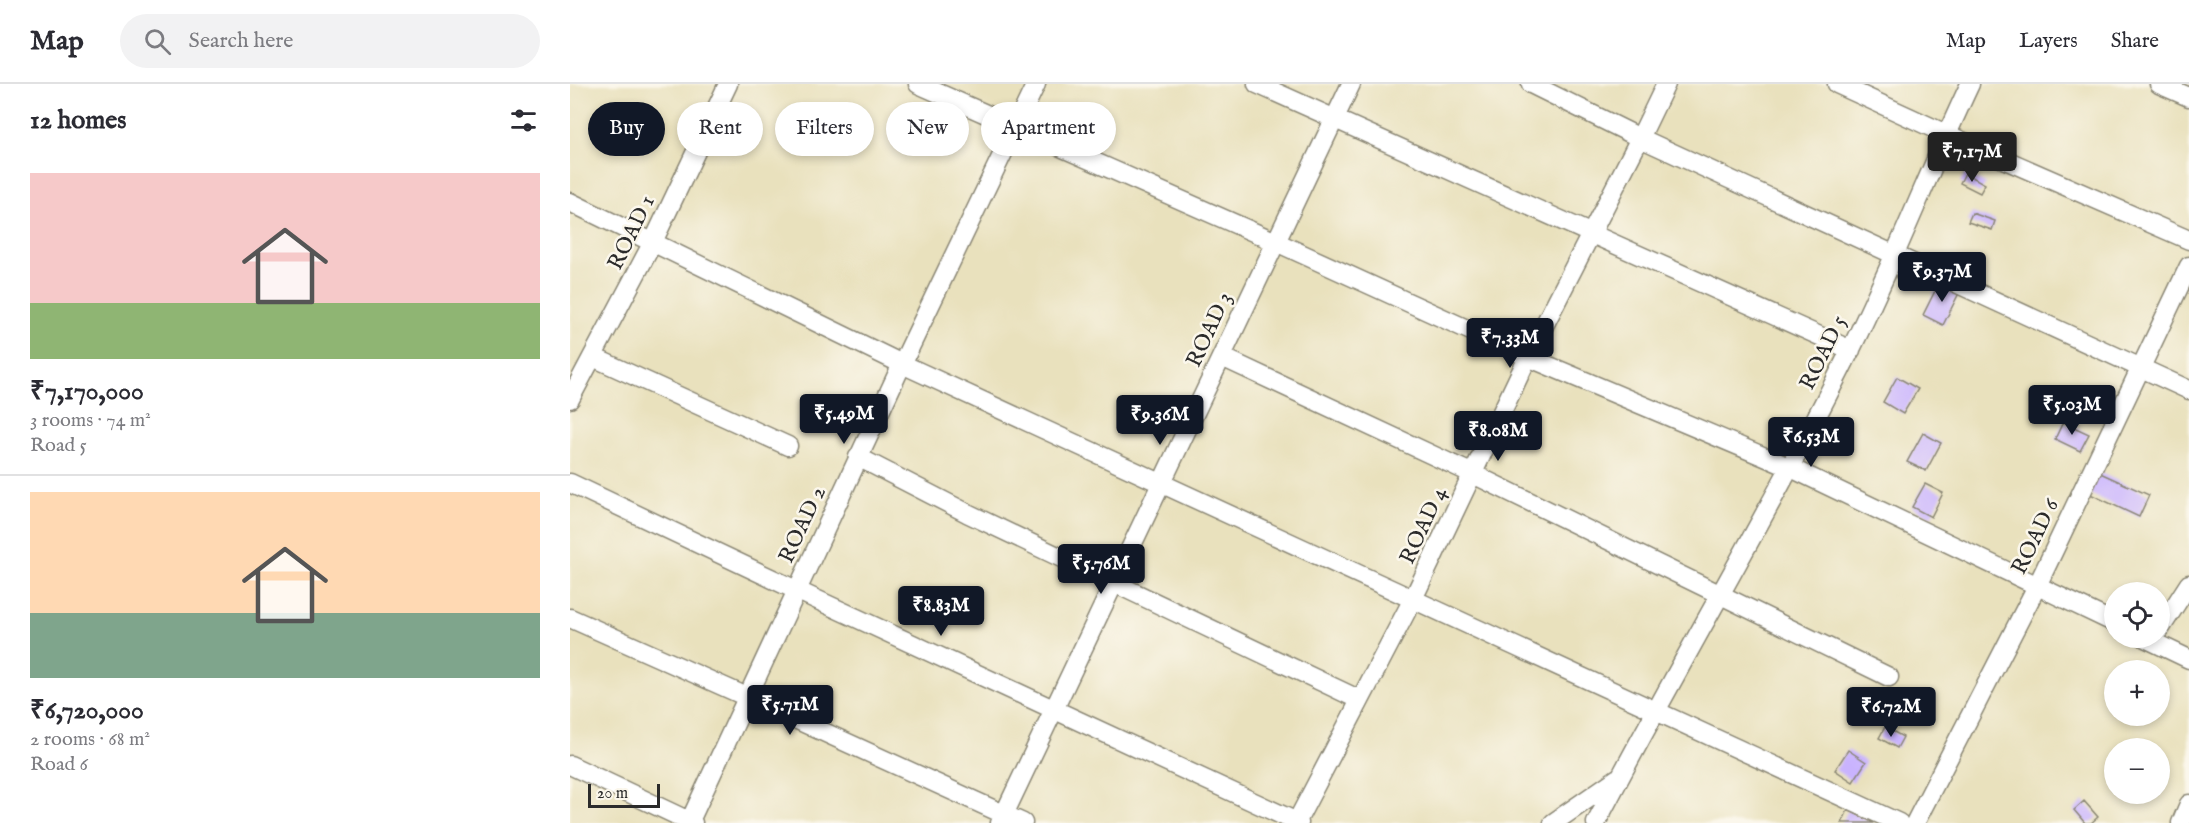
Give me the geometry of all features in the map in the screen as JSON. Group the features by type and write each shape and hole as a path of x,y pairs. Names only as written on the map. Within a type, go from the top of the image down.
{"street":[{"name":"ROAD 1","path":"570,399 653,242 728,84"},
{"path":"918,84 981,111"},
{"name":"ROAD 2","path":"1027,102 1036,84"},
{"path":"1257,84 1851,350"},
{"name":"ROAD 3","path":"1002,819 1351,84"},
{"path":"1531,84 1641,138 2189,390"},
{"name":"ROAD 4","path":"1297,823 1413,599 1528,357 1641,138 1666,84"},
{"path":"1837,84 2189,240"},
{"name":"ROAD 5","path":"1596,823 1654,710 1791,468 1851,350 1970,84"},
{"path":"2159,84 2189,97"},
{"name":"ROAD 2","path":"690,823 796,590 1002,156"},
{"path":"1083,156 1528,357 1791,468 2104,618"},
{"path":"570,202 902,364 1899,823"},
{"name":"ROAD 6","path":"1915,823 2037,586 2189,266"},
{"path":"593,357 788,446"},
{"path":"1221,357 1473,474 1889,677"},
{"path":"858,458 967,513 1360,700"},
{"path":"570,483 1297,823"},
{"path":"2170,611 2189,584"},
{"path":"570,618 747,697 1002,819 1023,823"},
{"path":"2170,647 2189,659"},
{"path":"570,765 690,823"},
{"path":"1552,823 1620,776"},
{"path":"2181,823 2189,804"}],"building":[{"path":"1946,149 1967,160 1961,170 1941,159"},
{"path":"1965,173 1985,184 1980,193 1960,183"},
{"path":"1972,213 1995,221 1992,230 1968,222"},
{"path":"1940,281 1960,291 1943,325 1923,315"},
{"path":"1897,377 1918,389 1903,414 1883,402"},
{"path":"2063,422 2089,434 2080,451 2055,439"},
{"path":"1923,433 1941,443 1926,471 1907,462"},
{"path":"2098,472 2149,495 2139,517 2088,493"},
{"path":"1925,484 1943,493 1931,517 1912,507"},
{"path":"1885,727 1903,737 1897,748 1879,738"},
{"path":"1848,750 1866,762 1853,782 1835,770"},
{"path":"2084,801 2098,817 2091,823 2085,823 2074,810"},
{"path":"1848,810 1874,823 1842,823"}]}
